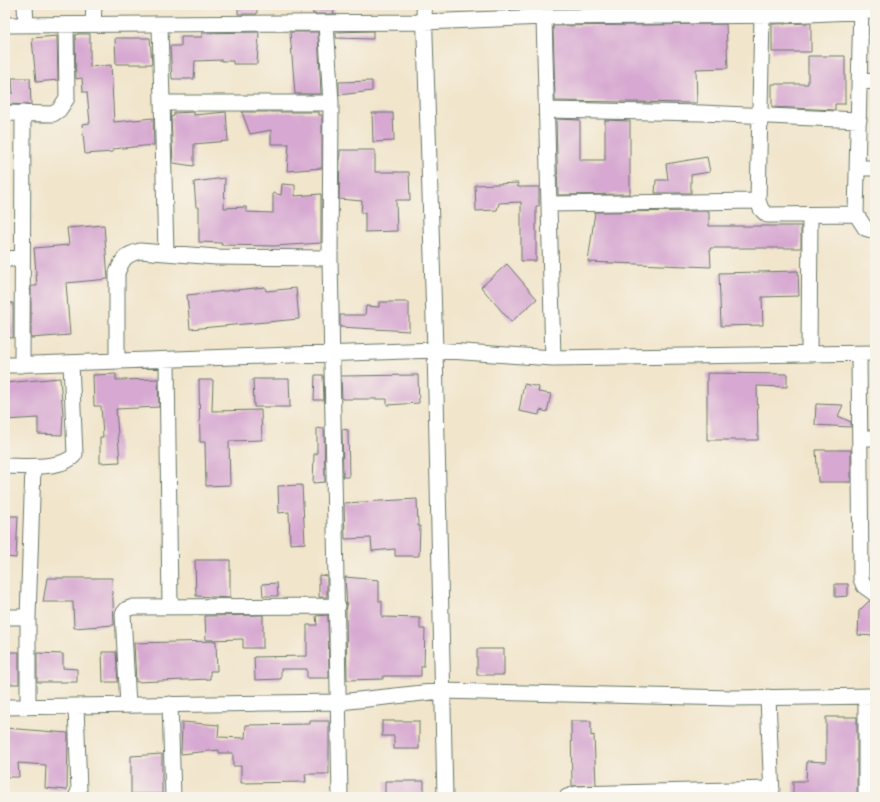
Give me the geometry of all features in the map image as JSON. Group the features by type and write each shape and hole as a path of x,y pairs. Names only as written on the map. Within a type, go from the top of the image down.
{"street":[{"path":"25,5 26,25"},
{"path":"93,24 94,5"},
{"path":"424,5 435,350 444,797"},
{"path":"5,25 424,22 544,17 762,16 786,10 866,9 860,82 856,214 865,228 875,231"},
{"path":"762,16 758,201 761,209 768,215 856,214"},
{"path":"544,17 553,358"},
{"path":"326,23 331,103 330,258 340,702 340,797"},
{"path":"5,113 53,114 64,104 67,98 66,25"},
{"path":"160,25 166,253"},
{"path":"860,82 875,81"},
{"path":"162,103 331,103"},
{"path":"546,110 702,113 760,117 859,120"},
{"path":"22,365 23,113"},
{"path":"857,168 875,168"},
{"path":"549,204 758,201"},
{"path":"809,354 810,215"},
{"path":"117,362 117,273 122,260 128,254 140,251 216,257 330,258"},
{"path":"5,259 22,258"},
{"path":"5,365 333,355 435,350 553,358 875,353"},
{"path":"860,354 868,438 861,579 864,586 875,594"},
{"path":"167,360 170,607"},
{"path":"5,466 33,467 62,463 71,459 76,454 71,363"},
{"path":"28,706 28,617 33,467"},
{"path":"128,705 125,611 133,607 338,606"},
{"path":"5,617 28,617"},
{"path":"5,707 340,702 441,691 768,697 871,696 869,788"},
{"path":"568,797 577,794 772,793 768,697"},
{"path":"170,704 173,797"},
{"path":"76,706 79,791 76,797"}],"building":[{"path":"238,5 257,5 257,14 238,14"},
{"path":"312,5 333,5 334,14 313,14"},
{"path":"548,5 726,5 726,6 548,8"},
{"path":"811,23 811,52 772,52 772,24"},
{"path":"726,24 728,68 696,69 697,103 555,101 553,26"},
{"path":"373,31 373,39 336,38 336,32"},
{"path":"259,32 257,64 233,64 233,61 222,60 195,61 194,79 172,79 170,46 181,46 181,37 202,37 202,33"},
{"path":"290,32 318,32 321,94 295,94"},
{"path":"90,34 90,67 111,65 114,122 153,118 154,145 113,149 113,152 85,154 82,124 90,123 87,92 83,92 82,78 76,79 75,35"},
{"path":"57,36 58,80 36,82 32,38"},
{"path":"115,38 150,38 152,64 116,64"},
{"path":"808,56 845,56 845,104 835,104 835,110 772,107 772,84 808,84"},
{"path":"12,78 30,78 31,105 5,104 5,93 13,93"},
{"path":"372,81 372,91 339,95 339,82"},
{"path":"194,112 194,115 226,112 228,141 194,144 194,166 173,163 171,117 174,116 174,113"},
{"path":"242,112 319,112 319,115 322,115 322,168 287,171 289,144 271,144 271,130 250,134"},
{"path":"372,113 393,113 394,141 373,142"},
{"path":"556,119 580,120 580,160 605,160 605,120 630,121 630,194 558,195"},
{"path":"340,150 375,150 375,172 409,172 410,200 396,200 397,231 365,232 365,212 361,214 362,201 339,199"},
{"path":"707,157 710,172 691,175 691,193 655,193 656,180 668,180 666,164"},
{"path":"225,178 224,208 246,207 246,212 273,213 273,193 281,195 282,184 295,185 295,196 321,194 321,243 274,246 221,245 222,243 199,242 199,207 196,207 194,182"},
{"path":"518,183 518,187 539,187 539,206 536,206 536,261 521,261 521,202 499,203 497,210 476,211 475,185"},
{"path":"709,211 709,226 801,226 801,248 710,248 711,267 588,262 595,212"},
{"path":"104,225 108,279 66,283 70,335 31,338 31,286 37,286 34,248 69,245 67,228"},
{"path":"507,264 537,299 511,322 481,287"},
{"path":"798,271 799,296 762,297 763,325 721,326 719,273"},
{"path":"265,287 266,291 296,288 299,319 190,329 187,295"},
{"path":"379,302 409,302 409,331 340,327 340,315 365,315 366,306 379,307"},
{"path":"5,303 13,303 13,338 5,337"},
{"path":"707,373 787,374 787,387 757,386 758,440 707,440"},
{"path":"116,374 116,380 158,379 159,407 116,409 120,462 100,463 100,437 103,437 101,406 94,406 93,375"},
{"path":"315,375 323,375 324,400 314,400"},
{"path":"418,375 419,403 387,405 387,399 342,399 341,376"},
{"path":"60,378 63,414 62,435 38,434 38,418 5,420 5,383"},
{"path":"253,379 289,379 290,407 254,407"},
{"path":"199,380 213,380 212,411 261,410 262,440 229,441 230,485 206,486 205,442 200,442"},
{"path":"524,384 539,387 538,392 551,394 547,412 540,410 539,415 519,411"},
{"path":"816,404 843,405 838,416 851,422 851,427 815,425"},
{"path":"317,428 324,429 325,482 313,483 314,454 317,454"},
{"path":"342,429 348,430 349,477 343,477"},
{"path":"816,450 851,450 851,482 818,482"},
{"path":"302,485 305,543 290,544 289,512 279,513 278,486"},
{"path":"417,499 418,526 420,526 419,556 395,556 395,549 372,551 371,538 345,539 344,503"},
{"path":"5,516 18,516 16,558 5,557"},
{"path":"195,560 230,560 230,598 196,596"},
{"path":"319,575 327,576 327,597 319,597"},
{"path":"345,577 379,580 379,601 382,601 382,617 420,618 420,629 425,629 424,666 421,666 421,676 383,676 383,679 347,680 347,606"},
{"path":"47,578 112,578 114,625 74,628 73,602 43,602"},
{"path":"277,583 278,596 263,596 262,584"},
{"path":"835,584 848,584 848,596 835,597"},
{"path":"869,601 875,603 875,636 858,635 859,611"},
{"path":"263,615 263,648 243,648 243,639 206,640 205,616"},
{"path":"328,615 329,678 307,678 307,669 281,669 281,679 255,680 254,657 307,656 307,625 317,625 316,616"},
{"path":"216,641 217,671 210,671 210,679 136,682 134,643"},
{"path":"477,649 504,649 504,675 477,675"},
{"path":"5,652 19,652 19,684 5,684"},
{"path":"102,652 116,652 118,682 103,682"},
{"path":"37,653 63,654 63,668 77,669 77,682 37,682"},
{"path":"826,717 857,717 857,794 823,794 823,797 793,797 793,781 806,781 807,761 826,762"},
{"path":"310,721 329,721 329,774 305,774 306,782 241,783 241,766 233,766 233,753 219,753 219,750 181,754 182,722 219,725 218,737 245,738 246,725 310,724"},
{"path":"382,721 419,721 419,749 394,749 394,736 382,736"},
{"path":"571,721 591,721 591,736 594,735 596,785 572,786"},
{"path":"5,728 68,733 67,790 45,788 46,765 18,763 19,777 5,777"},
{"path":"162,754 162,794 131,794 131,756"},
{"path":"385,781 424,781 424,797 385,797"}]}
